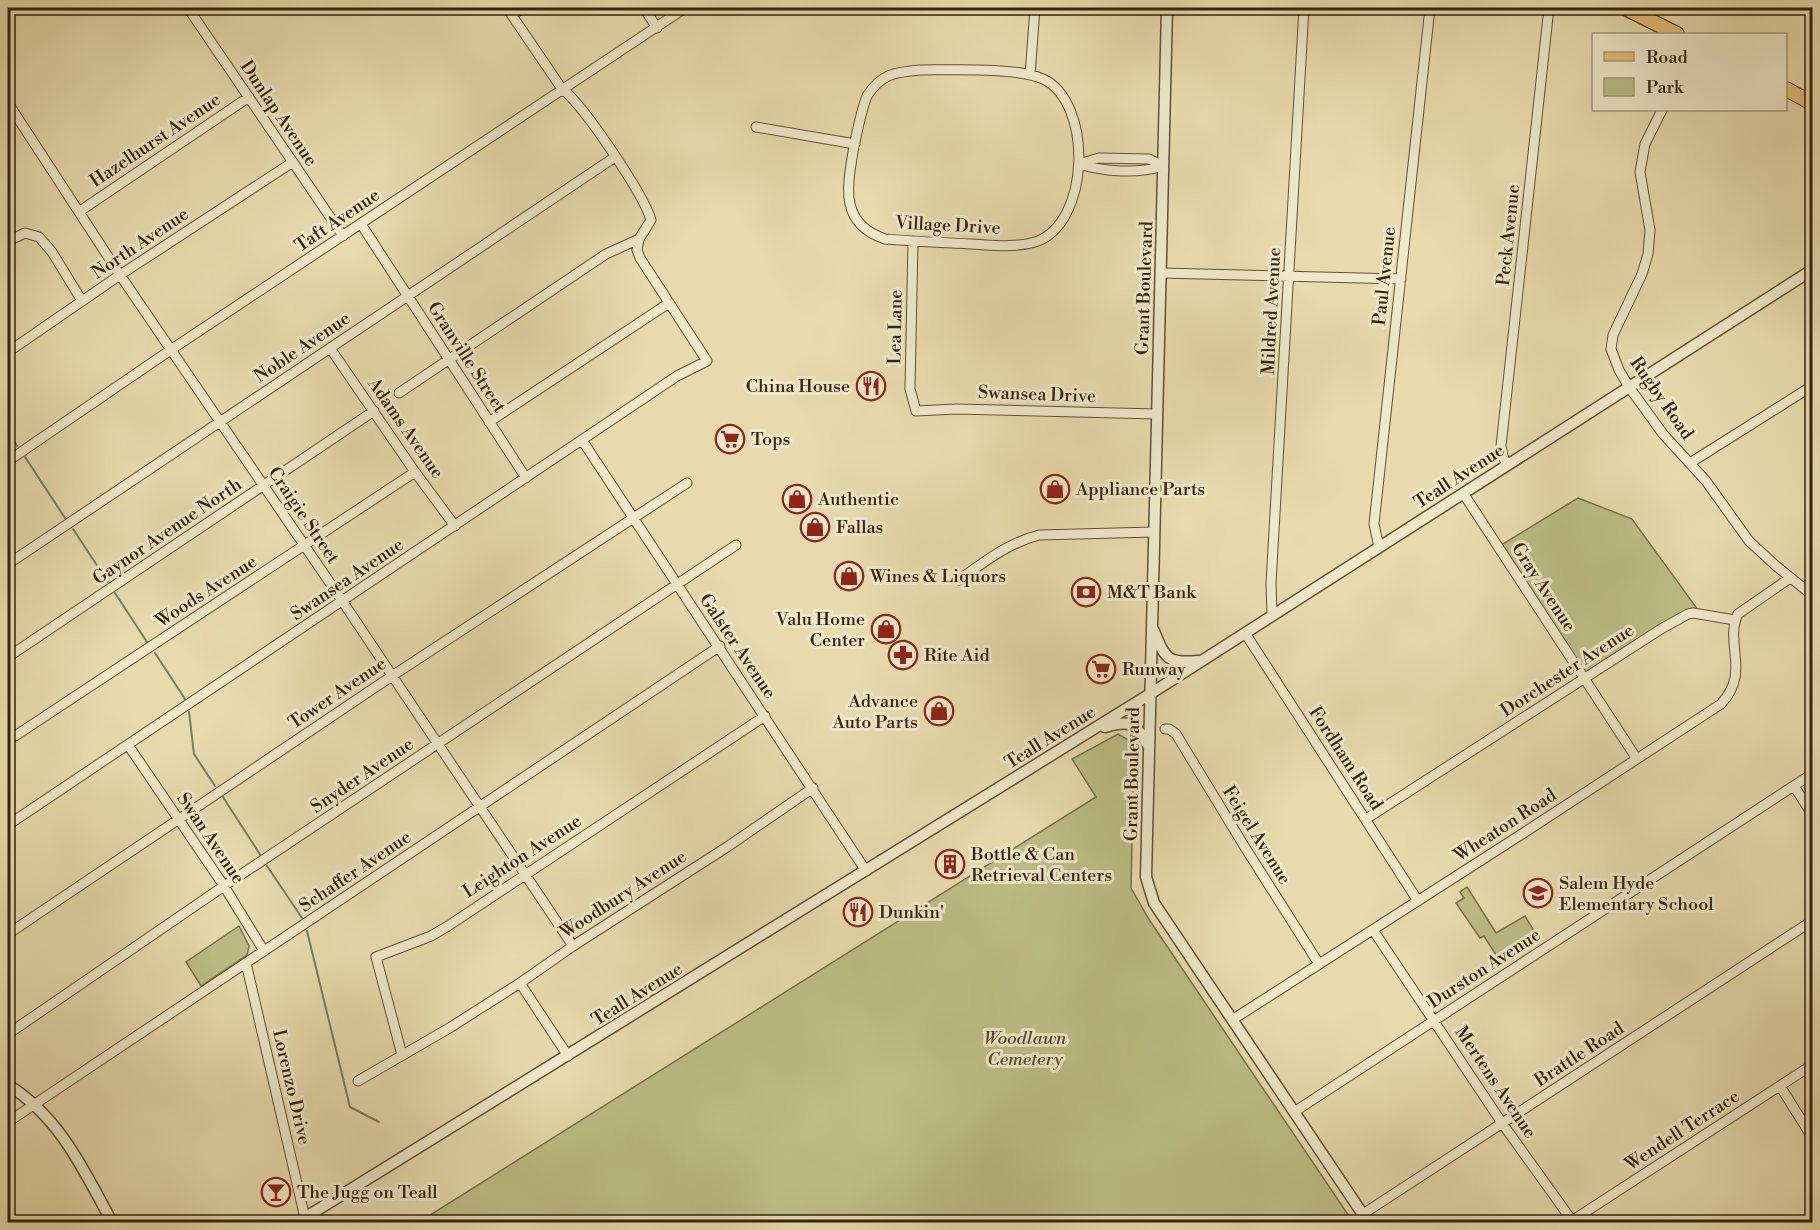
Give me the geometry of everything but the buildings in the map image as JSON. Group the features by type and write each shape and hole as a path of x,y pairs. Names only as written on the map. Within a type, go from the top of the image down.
{"main road":[{"path":"1625,8 1675,33"},
{"path":"1787,90 1812,103"}],"street":[{"name":"Dunlap Avenue","path":"188,8 343,236"},
{"path":"489,422 669,303 637,250 639,239 651,220 648,208 615,157 574,100 562,89 510,11 523,8"},
{"path":"644,8 657,28"},
{"name":"Taft Avenue","path":"8,461 685,8"},
{"path":"1030,75 1035,8"},
{"name":"Grant Boulevard","path":"1167,8 1146,877 1154,903 1365,1218"},
{"name":"Mildred Avenue","path":"1272,615 1271,583 1304,8"},
{"name":"Paul Avenue","path":"1379,547 1374,524 1430,8"},
{"name":"Peck Avenue","path":"1507,465 1502,446 1549,8"},
{"name":"Village Drive","path":"920,70 987,71 1030,75 1050,83 1064,99 1076,130 1079,164 1077,185 1066,214 1054,231 1036,242 1001,245 914,241 885,239 877,236 856,218 848,198 847,187 867,96 879,81 896,72 920,70"},
{"name":"Hazelhurst Avenue","path":"80,211 249,97"},
{"name":"Craigie Street","path":"8,103 120,275 343,602 573,946"},
{"name":"Rugby Road","path":"1662,111 1645,144 1640,172 1650,230 1648,254 1642,274 1625,307 1611,349 1629,387 1663,434 1706,481 1749,541 1790,578 1812,594"},
{"path":"756,127 855,144"},
{"name":"Noble Avenue","path":"8,564 615,157"},
{"path":"1079,164 1100,158 1149,159 1163,166"},
{"name":"North Avenue","path":"8,352 292,162"},
{"name":"Granville Street","path":"361,224 526,478"},
{"path":"8,241 25,233 39,237 52,252 82,302"},
{"path":"399,393 606,254 639,239"},
{"name":"Lea Lane","path":"914,241 910,389 916,411"},
{"name":"Teall Avenue","path":"301,1220 1150,694 1812,270"},
{"path":"1161,273 1401,279"},
{"name":"Swansea Avenue","path":"8,825 677,376 706,361 669,303"},
{"name":"Adams Avenue","path":"330,348 455,526"},
{"path":"1690,464 1812,386"},
{"name":"Swansea Drive","path":"916,411 956,409 1157,414"},
{"name":"Gaynor Avenue North","path":"8,657 374,411"},
{"name":"Galster Avenue","path":"582,440 632,518 720,646 866,871"},
{"name":"Woods Avenue","path":"15,736 415,472"},
{"name":"Tower Avenue","path":"8,934 392,676 687,483"},
{"name":"Gray Avenue","path":"1463,493 1637,759"},
{"path":"959,580 1009,546 1039,534 1154,532"},
{"name":"Snyder Avenue","path":"8,1034 224,886 736,545"},
{"path":"1735,620 1742,610 1790,578"},
{"name":"Dorchester Avenue","path":"1366,819 1661,628 1688,614 1735,620"},
{"name":"Wheaton Road","path":"1232,1020 1711,711 1727,698 1734,681 1737,664 1735,620"},
{"path":"1152,627 1168,659 1173,662 1201,660"},
{"name":"Fordham Road","path":"1245,633 1418,901"},
{"name":"Schaffer Avenue","path":"8,1122 720,646"},
{"name":"Leighton Avenue","path":"402,1055 376,957 431,936 765,716"},
{"path":"1090,731 1119,723 1132,724 1138,728 1148,747"},
{"name":"Feigel Avenue","path":"1165,729 1176,734 1319,964"},
{"name":"Swan Avenue","path":"128,745 224,886 264,951"},
{"name":"Durston Avenue","path":"1294,1112 1812,774"},
{"path":"1794,786 1812,814"},
{"name":"Woodbury Avenue","path":"358,1081 451,1027 520,983 813,788"},
{"name":"Brattle Road","path":"1365,1218 1502,1123 1812,921"},
{"name":"Mertens Avenue","path":"1373,930 1502,1123 1572,1222"},
{"name":"Lorenzo Drive","path":"246,963 301,1220"},
{"path":"520,983 568,1056"},
{"name":"Wendell Terrace","path":"1572,1222 1812,1065"},
{"path":"8,1084 35,1105 69,1144 112,1222"},
{"path":"1780,1086 1812,1137"}],"green space":[{"path":"1578,498 1632,519 1701,614 1693,613 1585,678 1498,547"},
{"name":"Woodlawn Cemetery","path":"1118,734 1130,741 1134,750 1131,888 1150,921 1353,1222 419,1222 1096,797 1072,759"},
{"path":"1467,887 1496,933 1525,916 1536,934 1498,958 1484,936 1480,938 1456,903 1464,898 1460,892"},
{"path":"239,926 249,946 247,955 201,986 186,962"}],"waterway":[{"path":"8,431 17,446"},
{"path":"25,457 65,518"},
{"path":"73,529 108,582"},
{"path":"115,593 147,642"},
{"path":"155,653 185,699"},
{"path":"189,712 194,754 215,786"},
{"path":"223,797 261,856"},
{"path":"267,866 302,918"},
{"path":"307,931 350,1107 379,1122"}],"place":[{"name":"China House","path":"871,386"},
{"name":"Tops","path":"730,439"},
{"name":"Appliance Parts","path":"1055,489"},
{"name":"Authentic","path":"797,499"},
{"name":"Fallas","path":"815,527"},
{"name":"Wines & Liquors","path":"849,576"},
{"name":"M&T Bank","path":"1086,592"},
{"name":"Valu Home Center","path":"886,629"},
{"name":"Rite Aid","path":"903,655"},
{"name":"Runway","path":"1101,669"},
{"name":"Advance Auto Parts","path":"939,711"},
{"name":"Bottle & Can Retrieval Centers","path":"950,864"},
{"name":"Salem Hyde Elementary School","path":"1538,893"},
{"name":"Dunkin'","path":"858,912"},
{"name":"The Jugg on Teall","path":"276,1192"}]}
